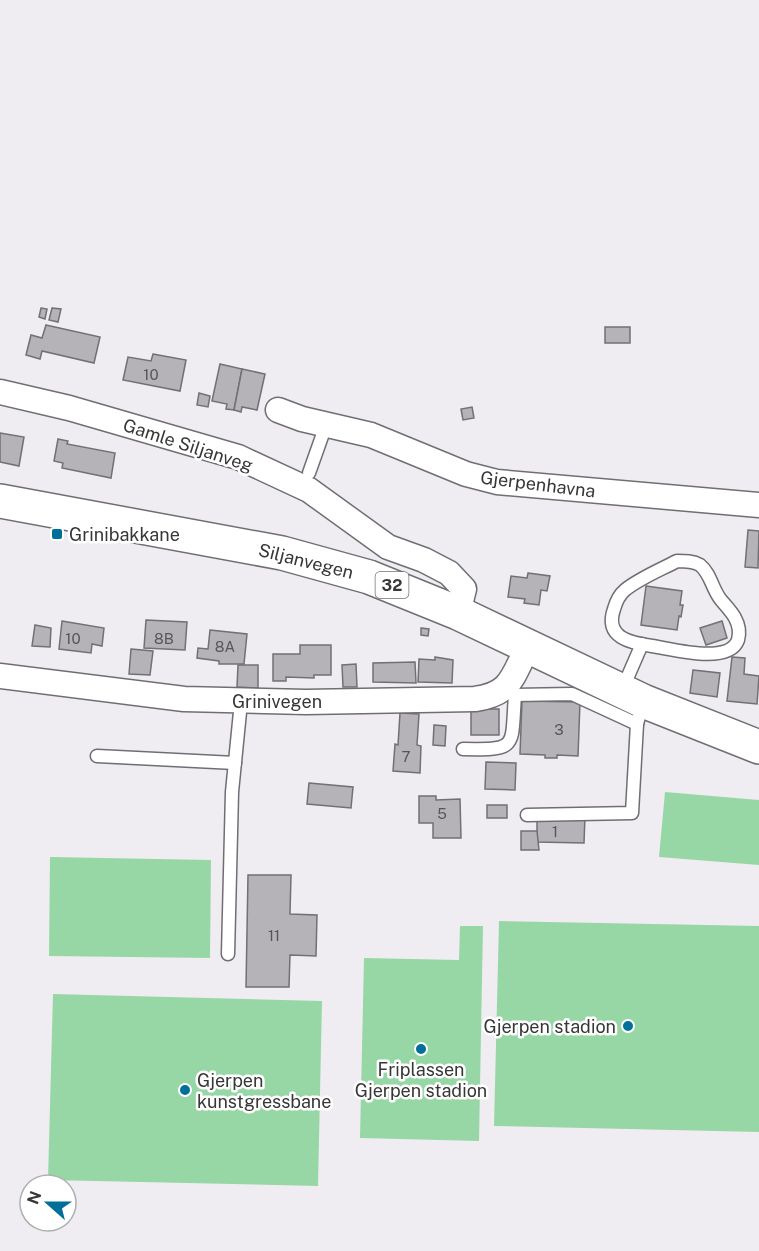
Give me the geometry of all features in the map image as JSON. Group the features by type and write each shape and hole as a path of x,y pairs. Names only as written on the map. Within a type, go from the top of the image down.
{"main road":[{"name":"Siljanvegen","path":"0,501 282,553 369,577 458,613 528,646 634,705 759,747"}],"street":[{"name":"Gamle Siljanveg","path":"0,392 69,408 238,458 309,490 388,547 424,560 449,573 464,590 458,613"},
{"name":"Gjerpenhavna","path":"278,410 302,419 371,435 466,474 497,482 759,505"},
{"path":"509,693 528,646"},
{"name":"Grinivegen","path":"0,676 184,699 241,702 475,699 509,693"}],"lane":[{"path":"309,473 326,424"},
{"path":"677,561 688,561 699,565 708,575 717,596 736,619 740,632 736,644 724,653 696,654 642,644 616,634 612,626 612,613 616,601 624,591 677,561"},
{"path":"527,815 632,813 634,705 642,644"},
{"path":"463,749 496,749 506,746 512,738 509,693 572,694 634,705"},
{"path":"228,954 232,801 241,702"},
{"path":"97,756 235,763"}],"green space":[{"path":"665,792 759,800 759,865 659,857"},
{"path":"50,857 211,860 210,958 49,956"},
{"name":"Gjerpen stadion","path":"499,921 759,926 759,1132 494,1126"},
{"name":"Friplassen Gjerpen stadion","path":"460,926 483,926 479,1141 360,1138 364,958 459,960"},
{"name":"Gjerpen kunstgressbane","path":"53,994 322,1001 318,1186 78,1181 78,1173 48,1173"}],"building":[{"path":"41,308 47,309 45,319 39,317"},
{"path":"52,308 61,309 58,322 49,320"},
{"path":"46,325 100,337 94,363 42,351 40,359 26,355 31,335 42,338"},
{"path":"605,327 630,327 630,343 605,343"},
{"path":"153,354 186,360 180,391 123,380 128,357 151,361"},
{"path":"220,364 242,369 234,410 226,409 227,404 212,401"},
{"path":"242,369 265,374 257,410 242,407 241,412 234,410"},
{"path":"199,393 210,396 208,407 197,405"},
{"path":"472,407 474,418 463,420 461,409"},
{"path":"0,433 24,437 19,466 0,462"},
{"path":"58,439 68,441 67,444 115,453 111,478 62,468 63,463 54,461"},
{"path":"748,530 759,531 758,568 745,567"},
{"path":"528,573 550,576 547,591 541,590 539,605 524,603 525,599 508,597 511,576 527,578"},
{"path":"646,586 682,591 680,605 683,605 677,630 641,625"},
{"path":"146,620 187,622 185,650 144,648"},
{"path":"62,621 104,628 102,646 92,644 91,653 59,649"},
{"path":"722,621 727,638 706,645 700,628"},
{"path":"35,625 51,628 50,647 32,646"},
{"path":"421,628 429,629 428,636 421,635"},
{"path":"210,630 247,634 244,664 219,664 219,661 197,658 198,648 208,649"},
{"path":"300,645 331,645 331,675 314,675 314,678 286,677 286,681 273,681 273,654 300,654"},
{"path":"131,649 153,651 150,675 129,674"},
{"path":"435,657 453,660 452,683 418,682 419,659 435,660"},
{"path":"732,657 745,658 744,674 759,676 757,704 727,701"},
{"path":"415,662 416,683 373,682 373,663"},
{"path":"356,664 357,687 343,687 342,665"},
{"path":"238,665 258,665 258,688 237,687"},
{"path":"693,670 720,673 717,697 690,693"},
{"path":"522,701 580,702 578,756 557,755 557,758 545,758 545,755 520,754"},
{"path":"471,709 499,709 499,735 471,735"},
{"path":"400,713 419,714 417,745 421,746 420,773 393,771 395,744 398,745"},
{"path":"434,725 446,726 445,746 433,745"},
{"path":"486,762 516,763 515,790 485,789"},
{"path":"309,783 353,787 351,808 307,804"},
{"path":"419,796 436,796 436,800 460,799 461,838 433,838 433,823 419,823"},
{"path":"487,805 507,805 507,818 487,818"},
{"path":"537,816 585,816 584,843 537,842"},
{"path":"521,831 537,831 539,850 521,850"},
{"path":"248,875 291,875 290,914 317,915 316,956 290,955 289,987 246,987"}],"place":[{"name":"Grinibakkane","path":"57,534"},
{"name":"Gjerpen stadion","path":"628,1026"},
{"name":"Friplassen Gjerpen stadion","path":"421,1049"},
{"name":"Gjerpen kunstgressbane","path":"185,1090"}]}
